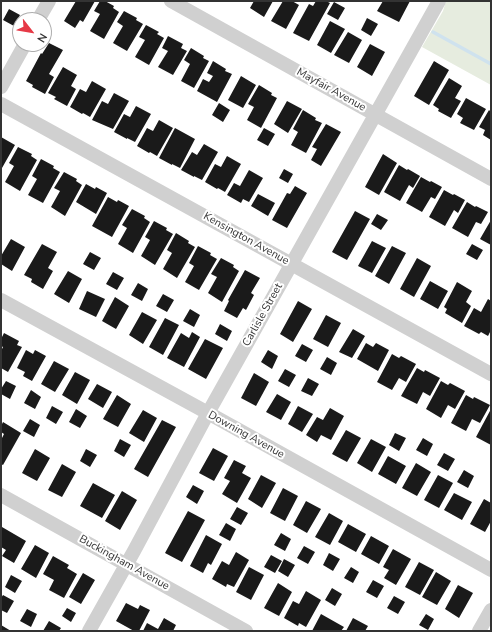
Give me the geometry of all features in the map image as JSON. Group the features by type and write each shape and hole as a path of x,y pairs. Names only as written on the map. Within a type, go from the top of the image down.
{"street":[{"path":"43,12 49,1"},
{"name":"Mayfair Avenue","path":"171,1 491,179"},
{"name":"Carlisle Street","path":"89,631 208,414 440,1"},
{"path":"1,87 21,52"},
{"name":"Kensington Avenue","path":"1,104 491,374"},
{"name":"Downing Avenue","path":"1,300 491,570"},
{"name":"Buckingham Avenue","path":"1,495 246,631"},
{"path":"479,631 491,610"}],"shaded area":[{"path":"446,1 491,1 491,85 422,47 443,11"}],"building":[{"path":"76,1 95,1 83,22 80,20 75,28 64,21"},
{"path":"100,1 105,1 114,6 113,8 119,12 104,39 90,31 100,14 94,11"},
{"path":"254,1 273,1 264,17 250,8"},
{"path":"283,1 292,1 299,5 286,29 271,21"},
{"path":"316,1 326,1 330,3 309,41 293,33 309,4 313,6"},
{"path":"383,1 410,1 399,22 377,11"},
{"path":"334,2 345,8 338,20 327,14"},
{"path":"9,9 14,12 12,12 12,25 3,20"},
{"path":"124,11 137,18 136,20 143,24 127,51 113,43 123,26 117,22"},
{"path":"367,18 378,24 371,36 361,30"},
{"path":"330,21 345,29 331,53 317,45"},
{"path":"146,25 159,32 157,34 164,38 149,65 135,57 145,40 139,37"},
{"path":"348,32 362,40 349,63 334,55"},
{"path":"168,36 183,44 181,48 187,51 173,75 158,67 168,51 162,48"},
{"path":"52,44 63,50 49,74 54,77 45,94 32,87 33,85 26,81 41,53 42,54 43,52 52,52"},
{"path":"370,44 385,52 372,76 357,67"},
{"path":"191,48 209,61 194,88 181,81 190,64 184,60"},
{"path":"213,61 226,69 225,71 232,74 217,102 197,91 203,79 209,82 213,76 207,73"},
{"path":"434,61 449,70 429,105 414,96"},
{"path":"63,67 77,75 71,86 76,89 67,106 54,99 56,97 48,93"},
{"path":"241,76 256,85 243,108 228,100"},
{"path":"449,78 462,86 455,98 461,101 451,118 438,111 439,109 433,105"},
{"path":"92,81 106,89 90,117 70,107 80,89 86,92"},
{"path":"259,85 277,98 261,128 247,120 254,107 248,104"},
{"path":"114,93 129,101 113,129 92,120 102,101 108,104"},
{"path":"466,98 486,109 474,130 460,123 463,118 457,114"},
{"path":"287,101 302,109 288,133 274,124"},
{"path":"219,103 230,110 223,122 212,115"},
{"path":"136,106 151,114 135,142 114,132 124,114 130,117"},
{"path":"303,110 316,118 315,120 322,123 306,153 291,145 298,132 293,129"},
{"path":"489,110 491,112 491,140 483,135 485,130 479,127"},
{"path":"159,120 173,128 157,156 137,146 147,128 153,131"},
{"path":"326,124 341,132 321,166 311,160 317,149 312,147"},
{"path":"175,128 195,139 180,168 159,158"},
{"path":"264,128 275,134 268,146 257,140"},
{"path":"1,137 15,145 2,168 1,167"},
{"path":"204,144 218,152 202,180 181,170 192,152 197,155"},
{"path":"18,147 32,154 31,156 37,160 20,191 5,182 14,166 9,163"},
{"path":"383,154 397,163 379,195 365,187"},
{"path":"227,156 241,164 225,192 205,182 215,164 221,167"},
{"path":"41,159 54,166 53,168 60,172 43,203 28,195 37,179 32,176"},
{"path":"399,165 420,176 413,188 409,185 400,201 384,192"},
{"path":"284,169 293,174 288,183 279,178"},
{"path":"249,170 263,178 249,202 243,199 241,203 227,195 234,183 240,186"},
{"path":"64,172 77,179 76,181 82,185 65,216 51,207 60,191 54,188"},
{"path":"421,177 442,187 435,199 431,197 422,212 406,203"},
{"path":"86,184 107,193 96,214 76,202"},
{"path":"295,186 307,193 287,228 272,220 287,193 290,194"},
{"path":"444,190 465,200 458,213 454,210 445,226 429,217"},
{"path":"258,194 275,203 268,216 251,206"},
{"path":"108,197 129,206 112,237 92,226"},
{"path":"467,202 488,212 481,224 476,222 468,237 452,228"},
{"path":"132,209 145,216 144,218 150,222 133,253 118,244 127,228 122,225"},
{"path":"355,211 370,219 347,260 332,252"},
{"path":"377,214 388,220 381,230 371,224"},
{"path":"491,220 491,245 480,239"},
{"path":"154,221 167,228 166,230 173,234 155,265 141,256 150,240 145,237"},
{"path":"176,233 189,241 188,243 195,247 177,278 163,269 172,253 167,250"},
{"path":"11,239 25,247 12,271 1,264 1,256"},
{"path":"372,241 386,248 372,273 358,266"},
{"path":"42,244 57,252 48,268 53,271 43,289 31,282 32,279 24,275"},
{"path":"472,244 483,250 477,260 466,254"},
{"path":"198,246 211,253 210,255 217,259 199,290 185,282 194,266 189,263"},
{"path":"392,246 406,253 389,284 375,276"},
{"path":"90,252 101,258 94,270 83,264"},
{"path":"221,258 234,265 233,267 239,271 222,302 208,293 217,277 211,274"},
{"path":"417,258 431,266 414,297 400,289"},
{"path":"245,270 260,278 251,293 254,295 246,310 243,308 237,318 224,311 229,301 228,300"},
{"path":"68,271 82,279 69,303 54,294"},
{"path":"113,272 124,278 117,290 106,284"},
{"path":"430,281 448,291 438,309 420,299"},
{"path":"457,282 472,291 466,302 471,306 462,323 445,313 447,309 444,307"},
{"path":"138,283 148,289 142,301 131,295"},
{"path":"87,291 105,299 96,317 79,309"},
{"path":"163,294 174,300 167,312 156,306"},
{"path":"115,297 129,306 116,329 102,321"},
{"path":"488,299 491,301 491,330 488,336 481,332 479,334 464,326 474,308 481,312"},
{"path":"298,301 312,309 293,342 280,334"},
{"path":"190,309 200,315 194,327 183,321"},
{"path":"142,312 157,320 143,344 129,335"},
{"path":"326,315 341,323 328,347 313,339"},
{"path":"165,318 179,325 163,355 149,347"},
{"path":"220,324 232,331 227,341 215,334"},
{"path":"353,329 365,336 352,358 339,352"},
{"path":"192,332 200,337 184,367 167,358 181,333 189,338"},
{"path":"4,333 19,341 17,345 22,347 8,372 1,368 1,351 3,347 1,346 1,339"},
{"path":"205,339 223,348 206,379 188,369"},
{"path":"366,343 373,347 376,343 389,350 378,371 357,359"},
{"path":"302,344 313,350 306,362 295,356"},
{"path":"26,350 33,354 35,350 46,356 32,381 23,376 25,372 17,368"},
{"path":"268,350 278,356 272,369 261,362"},
{"path":"392,354 399,358 401,356 416,364 406,382 399,378 392,390 377,382"},
{"path":"327,357 337,363 331,375 320,369"},
{"path":"54,361 69,369 55,392 41,384"},
{"path":"417,368 424,372 425,370 440,378 430,396 423,392 417,404 401,396"},
{"path":"285,369 296,375 289,387 278,381"},
{"path":"75,372 90,380 77,404 62,395"},
{"path":"254,373 269,382 256,406 241,398"},
{"path":"308,378 319,384 312,396 301,391"},
{"path":"6,381 16,386 10,399 1,394 1,389"},
{"path":"441,381 448,385 450,383 465,391 455,409 448,405 441,418 426,409"},
{"path":"97,384 112,392 103,408 88,399"},
{"path":"31,390 41,397 35,409 24,403"},
{"path":"277,394 291,402 281,420 266,412"},
{"path":"117,395 131,404 118,427 103,419"},
{"path":"466,395 473,399 474,397 490,405 480,423 472,419 466,431 451,423"},
{"path":"52,406 63,412 56,424 46,418"},
{"path":"298,406 313,414 302,432 288,424"},
{"path":"330,408 344,416 331,440 321,435 317,442 306,435 317,417 323,420"},
{"path":"76,409 87,416 80,428 69,422"},
{"path":"491,409 491,445 476,437"},
{"path":"143,410 157,418 144,442 129,433"},
{"path":"30,419 40,425 34,437 23,431"},
{"path":"162,420 176,427 148,477 134,469"},
{"path":"3,422 21,433 3,465 1,464 1,440 4,434 1,432 1,426"},
{"path":"346,430 361,438 347,462 332,454"},
{"path":"395,433 406,438 399,451 389,445"},
{"path":"423,438 433,444 427,456 416,450"},
{"path":"120,439 131,445 124,457 114,451"},
{"path":"371,439 386,447 372,472 357,463"},
{"path":"213,448 228,456 214,481 199,473"},
{"path":"35,449 50,458 37,481 22,473"},
{"path":"86,449 97,455 90,467 80,461"},
{"path":"444,453 455,459 448,471 437,465"},
{"path":"388,456 406,466 396,484 378,474"},
{"path":"234,460 246,466 242,473 251,478 237,503 222,494 230,481 224,478"},
{"path":"416,463 431,472 417,496 402,488"},
{"path":"62,464 76,472 62,497 48,490"},
{"path":"464,470 474,476 468,488 457,482"},
{"path":"261,475 276,483 262,508 248,499"},
{"path":"438,475 453,483 439,508 424,500"},
{"path":"93,483 115,495 102,518 80,506"},
{"path":"193,485 204,491 197,504 186,497"},
{"path":"283,488 298,496 285,521 270,513"},
{"path":"122,491 137,500 120,530 105,521"},
{"path":"454,493 472,502 462,520 444,510"},
{"path":"484,499 491,503 491,521 485,532 470,524"},
{"path":"306,501 321,509 307,533 293,525"},
{"path":"237,507 248,513 241,525 230,519"},
{"path":"188,511 205,520 182,562 165,553"},
{"path":"329,513 343,521 330,545 315,537"},
{"path":"226,523 236,529 230,541 219,535"},
{"path":"348,524 366,534 356,552 338,542"},
{"path":"2,527 26,541 14,563 2,556 6,550 1,547"},
{"path":"281,533 291,539 285,551 274,545"},
{"path":"206,535 222,544 211,565 208,563 203,573 190,566"},
{"path":"371,536 389,546 379,564 361,554"},
{"path":"35,545 49,553 36,578 21,569"},
{"path":"304,546 315,552 308,564 297,558"},
{"path":"393,549 411,559 396,585 384,578 389,570 383,567"},
{"path":"236,552 249,560 234,587 227,584 226,587 212,579 222,561 229,565"},
{"path":"329,553 340,559 333,571 323,565"},
{"path":"271,555 282,561 275,573 264,567"},
{"path":"53,556 69,565 67,568 77,574 64,598 49,590 54,580 43,574"},
{"path":"284,559 295,565 288,577 278,571"},
{"path":"419,562 434,570 420,595 405,587"},
{"path":"249,567 264,575 251,600 236,592"},
{"path":"351,567 359,572 353,583 344,578"},
{"path":"436,572 451,581 437,605 422,597"},
{"path":"83,573 95,580 81,604 69,597"},
{"path":"11,575 22,581 15,593 5,587"},
{"path":"373,580 384,586 377,598 366,592"},
{"path":"278,583 292,592 279,616 264,608"},
{"path":"458,585 473,593 459,618 445,609"},
{"path":"332,588 342,594 335,606 325,600"},
{"path":"306,591 321,600 306,627 299,623 298,626 284,618 293,601 299,604"},
{"path":"3,595 14,601 7,613 1,610 1,598"},
{"path":"394,596 405,602 398,614 387,608"},
{"path":"126,603 138,609 140,605 150,610 139,631 134,631 116,621"},
{"path":"67,608 76,613 71,622 62,616"},
{"path":"27,609 37,614 31,627 20,621"},
{"path":"321,614 344,627 341,631 312,631"},
{"path":"426,614 434,619 428,630 419,625"},
{"path":"164,618 176,625 173,631 143,631 147,623 158,629"},
{"path":"353,618 368,626 365,631 346,631"},
{"path":"49,621 61,628 59,631 43,631"},
{"path":"1,625 11,631 1,631"}],"waterway":[{"path":"433,32 491,64"}]}
